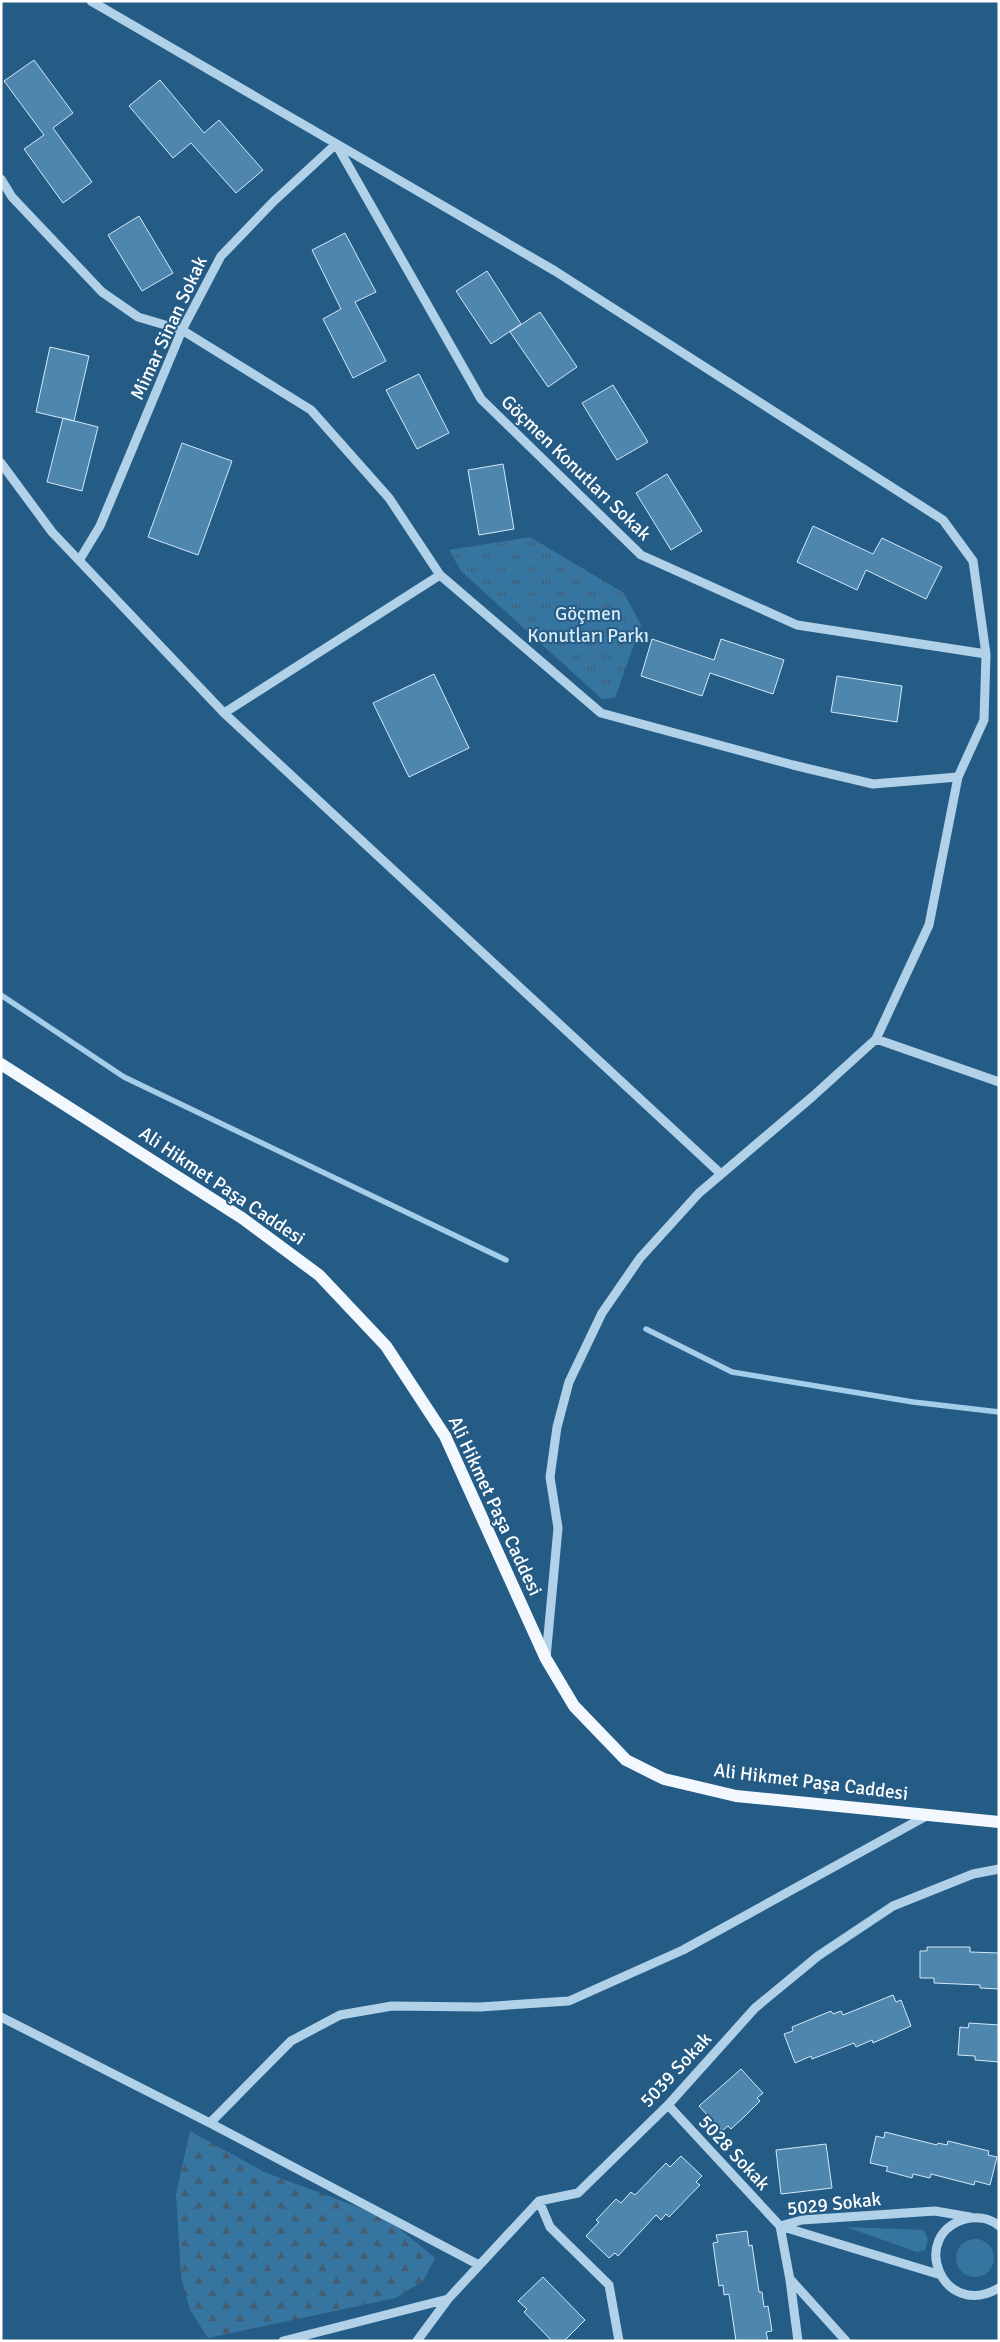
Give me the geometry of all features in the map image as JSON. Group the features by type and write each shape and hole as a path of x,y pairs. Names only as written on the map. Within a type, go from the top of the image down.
{"main road":[{"name":"Ali Hikmet Paşa Caddesi","path":"1,1064 242,1218 319,1275 386,1346 444,1436 546,1659 574,1706 626,1760 664,1779 736,1796 999,1822"}],"street":[{"path":"91,1 555,271 943,520 973,561 986,654 984,720 958,777 929,925 876,1039 812,1097 699,1193 640,1258 602,1313 570,1382 557,1427 550,1477 558,1528 546,1659"},
{"name":"Mimar Sinan Sokak","path":"80,559 100,526 182,330 221,256 274,202 336,144"},
{"name":"Göçmen Konutları Sokak","path":"336,144 481,399 641,555 797,625 986,654"},
{"path":"1,179 12,197 102,292 138,317 182,330 311,410 389,498 440,575 601,713 792,766 873,784 958,777"},
{"path":"1,463 52,532 80,559 224,713 721,1174"},
{"path":"224,713 440,575"},
{"path":"876,1039 999,1082"},
{"path":"210,2123 290,2041 340,2015 392,2006 480,2007 569,2000 683,1950 931,1814"},
{"name":"5039 Sokak","path":"538,2201 578,2193 668,2105 755,2008 818,1956 893,1906 973,1874 999,1869"},
{"path":"1,2017 210,2123 479,2265"},
{"name":"5028 Sokak","path":"668,2105 780,2226"},
{"path":"417,2341 448,2299 538,2201 550,2227 609,2284 619,2341"},
{"name":"5029 Sokak","path":"780,2226 802,2220 936,2211 983,2218 999,2226"},
{"path":"970,2217 958,2221 948,2228 941,2237 935,2259 940,2275 953,2290 965,2295 977,2296 999,2288"},
{"path":"780,2226 790,2280 798,2341"},
{"name":"5029 Sokak","path":"780,2226 940,2275"},
{"path":"790,2280 846,2341"},
{"path":"283,2341 448,2299"}],"green space":[{"name":"Göçmen Konutları Parkı","path":"530,537 624,593 641,625 615,698 602,699 461,571 449,550"},
{"path":"190,2131 264,2172 385,2217 435,2258 423,2281 396,2298 208,2338 190,2310 181,2277 176,2194"},
{"path":"846,2227 924,2230 928,2240 925,2250 917,2252"},
{"path":"975,2239 989,2244 994,2258 989,2272 975,2277 961,2272 956,2258 961,2244"}],"building":[{"path":"34,60 73,113 53,128 92,182 63,203 24,149 44,135 4,81"},
{"path":"160,80 204,133 219,120 263,170 236,193 191,143 173,158 129,106"},
{"path":"139,216 173,273 142,291 108,235"},
{"path":"345,233 376,292 355,302 386,361 353,378 323,319 341,309 312,250"},
{"path":"487,271 521,324 491,344 456,291"},
{"path":"540,312 577,367 548,387 510,332"},
{"path":"50,347 89,356 74,421 36,412"},
{"path":"419,374 449,433 417,449 386,390"},
{"path":"613,385 648,442 617,460 582,403"},
{"path":"63,418 98,427 82,491 47,482"},
{"path":"182,443 232,461 198,555 148,537"},
{"path":"503,464 514,529 479,535 468,470"},
{"path":"667,474 702,531 671,550 636,493"},
{"path":"813,526 873,554 882,538 942,567 926,599 866,570 857,590 797,562"},
{"path":"652,639 714,660 721,639 784,660 773,694 710,673 702,696 641,676"},
{"path":"434,674 469,748 409,777 373,703"},
{"path":"837,676 902,686 897,722 831,712"},
{"path":"927,1947 970,1947 970,1952 999,1953 999,1989 980,1988 980,1985 934,1983 934,1978 920,1978 920,1951 927,1951"},
{"path":"893,1995 896,2002 901,2000 911,2026 873,2043 872,2040 856,2047 854,2043 812,2059 811,2056 795,2063 784,2034 793,2031 792,2027 831,2011 833,2014 841,2011 843,2015"},
{"path":"969,2023 999,2025 999,2062 975,2060 975,2056 958,2055 960,2027 968,2028"},
{"path":"741,2069 763,2093 757,2098 760,2101 744,2117 731,2129 728,2126 722,2131 699,2106"},
{"path":"885,2132 937,2145 938,2143 947,2145 948,2141 989,2151 988,2155 997,2157 990,2185 975,2181 974,2185 931,2174 930,2178 913,2174 912,2178 886,2171 888,2167 870,2163 876,2136 884,2138"},
{"path":"826,2144 832,2188 781,2194 776,2150"},
{"path":"681,2156 702,2176 696,2182 700,2185 669,2217 666,2214 661,2220 656,2215 618,2256 615,2253 609,2258 586,2236 599,2222 596,2220 616,2199 621,2203 631,2192 635,2195 666,2163 670,2167"},
{"path":"747,2231 749,2246 752,2245 759,2292 762,2292 764,2307 768,2306 772,2331 766,2332 768,2341 736,2341 729,2294 724,2295 723,2285 719,2286 713,2243 718,2242 716,2235"},
{"path":"543,2277 585,2320 564,2341 552,2341 524,2312 527,2309 518,2301"}],"waterway":[{"path":"1,995 124,1077 506,1260"},
{"path":"646,1329 732,1372 913,1402 999,1412"}]}
